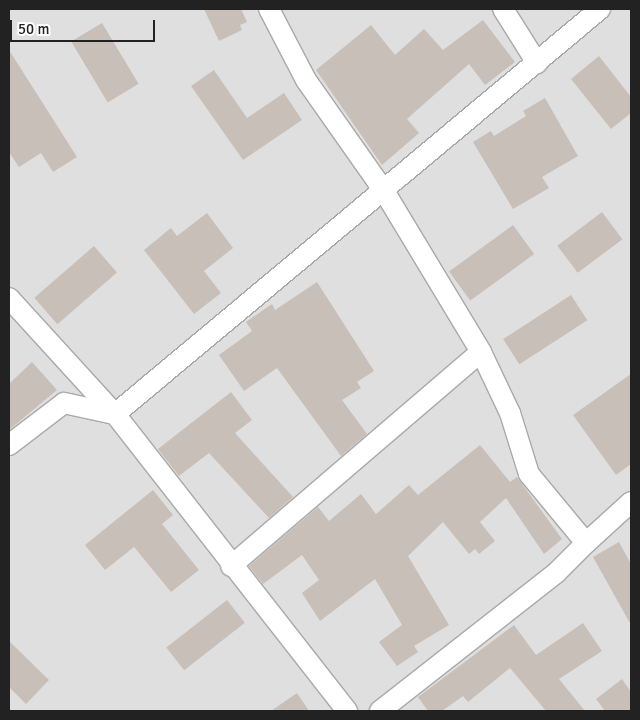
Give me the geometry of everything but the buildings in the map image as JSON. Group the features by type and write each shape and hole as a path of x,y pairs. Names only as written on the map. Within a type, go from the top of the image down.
{"street":[{"path":"269,9 306,80 384,191 481,352 510,413 529,474 586,542"},
{"path":"503,9 537,63"},
{"path":"114,414 144,385 384,191 600,9"},
{"path":"9,298 114,414 231,566 347,711"},
{"path":"231,566 481,352"},
{"path":"9,444 64,403 114,414"},
{"path":"380,711 556,573 586,542 631,502"}],"shaded area":[{"path":"9,9 631,9 631,711 9,711"}]}
